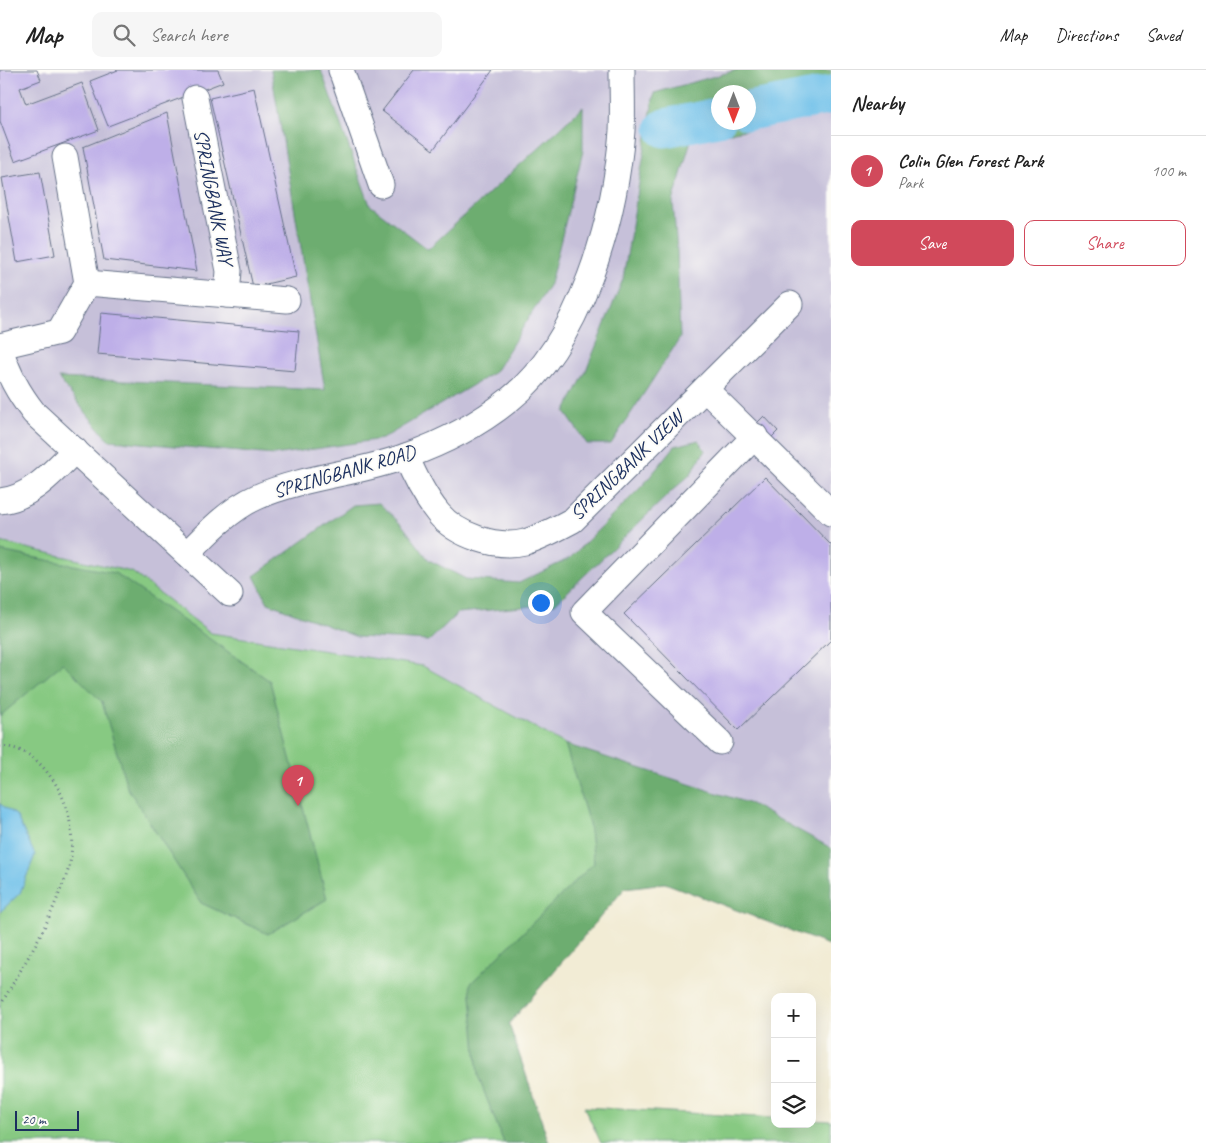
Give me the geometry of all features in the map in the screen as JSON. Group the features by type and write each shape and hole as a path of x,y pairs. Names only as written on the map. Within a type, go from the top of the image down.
{"street":[{"path":"341,70 380,185"},
{"name":"SPRINGBANK ROAD","path":"187,554 217,524 256,497 321,477 375,466 406,456 445,439 478,423 510,399 535,374 555,349 575,313 590,276 611,201 617,170 622,130 622,70"},
{"name":"SPRINGBANK WAY","path":"195,98 229,271 227,295"},
{"path":"65,157 87,283 59,332 0,347 7,370 17,391 34,413 230,594"},
{"name":"SPRINGBANK WAY","path":"87,283 287,300"},
{"name":"SPRINGBANK VIEW","path":"406,456 438,514 452,526 487,541 523,543 574,520 790,304"},
{"path":"705,389 831,512"},
{"path":"720,742 584,612 755,436"},
{"path":"0,501 6,501 27,493 75,450"}],"path":[{"path":"0,746 25,752 46,769 54,780 66,805 71,834 70,863 56,902 36,943 0,1006"}],"shaded area":[{"path":"0,70 831,70 831,848 751,804 565,744 423,666 211,633 132,572 0,542"}],"green space":[{"path":"271,70 321,70 370,205 428,249 583,107 583,151 550,284 495,372 382,439 274,455 108,440 58,378 325,390"},
{"path":"737,70 831,70 831,114 756,128 756,85 711,85 711,130 745,130 691,140 673,202 677,250 680,338 611,444 587,444 565,412 586,371 623,279 654,93"},
{"path":"699,440 705,451 690,475 555,604 458,613 429,641 357,637 268,603 254,576 353,505 379,503 403,526 429,560 466,579 519,583 570,558 644,484 675,446"},
{"path":"0,542 132,572 211,633 423,666 565,744 627,867 503,1020 522,1143 0,1143"},
{"path":"0,551 115,573 270,681 327,899 268,934 201,903 127,787 102,702 63,663 0,716"},
{"path":"565,744 751,804 831,848 831,946 665,883 625,888 509,1024 549,1143 504,1143 478,1076 470,984 594,863 589,824"},
{"path":"584,1107 771,1118 771,1128 816,1128 816,1120 831,1121 831,1143 601,1143"}],"water":[{"path":"0,804 16,815 35,855 20,893 0,912"}],"building":[{"path":"0,70 37,70 41,80 20,88 26,104 82,83 99,130 15,161 0,121"},
{"path":"118,70 218,70 223,82 108,126 90,81"},
{"path":"414,70 493,70 433,150 382,111"},
{"path":"254,88 296,277 253,287 210,98"},
{"path":"167,113 197,271 104,260 83,147"},
{"path":"40,172 55,255 17,262 2,178"},
{"path":"101,313 299,331 295,371 97,354"},
{"path":"764,416 778,431 771,438 757,423"},
{"path":"765,477 831,545 831,640 738,730 624,614"}],"waterway":[{"path":"756,109 831,95"},
{"path":"665,128 711,118"}],"place":[{"name":"Colin Glen Forest Park","path":"298,806"}]}
